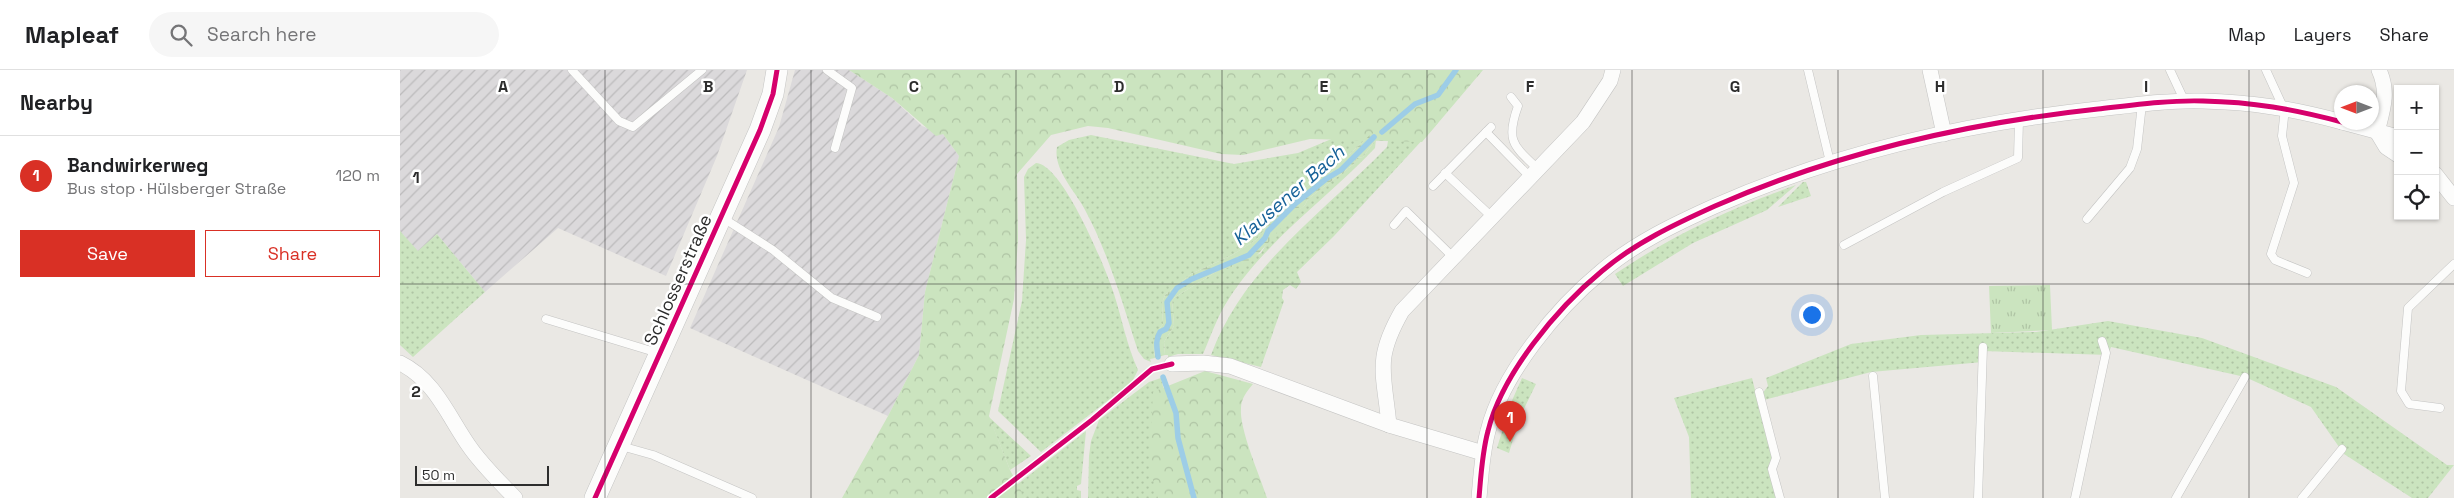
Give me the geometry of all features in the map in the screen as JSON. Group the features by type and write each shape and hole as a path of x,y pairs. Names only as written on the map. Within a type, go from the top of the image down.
{"street":[{"name":"Schlosserstraße","path":"596,498 760,130 773,94 777,70"},
{"path":"1389,425 1382,371 1388,338 1402,311 1453,256 1535,174 1596,105 1610,81 1613,70"},
{"path":"1930,70 1944,134"},
{"path":"2379,70 2385,84 2386,102 2377,132 2386,147 2394,152"},
{"path":"1479,498 1483,453 1494,413 1525,356 1567,304 1600,272 1624,253 1682,221 1765,184 1830,162 1944,134 2019,120 2142,104 2243,102 2284,107 2334,120"},
{"path":"2370,130 2394,136"},
{"path":"2436,175 2454,198"},
{"path":"400,363 412,369 432,388 468,445 488,470 515,498"},
{"path":"1172,364 1203,363 1230,366 1389,425 1483,453"}],"lane":[{"path":"572,70 618,121 632,127 702,70"},
{"path":"827,70 852,88 835,148"},
{"path":"1808,70 1830,162"},
{"path":"2170,70 2185,102"},
{"path":"2266,70 2284,107 2282,136 2294,183 2271,254 2275,260 2307,273"},
{"path":"1512,97 1518,106 1512,123 1515,148 1535,174"},
{"path":"2087,219 2130,168 2138,149 2142,104"},
{"path":"1844,245 1943,192 2018,158 2019,120"},
{"path":"1433,186 1488,129 1535,174"},
{"path":"1445,173 1492,217"},
{"path":"1394,225 1406,211 1453,256"},
{"path":"721,217 773,250 832,298 877,317"},
{"path":"2440,408 2409,404 2400,391 2408,308 2454,264"},
{"path":"546,319 660,354"},
{"path":"2075,498 2106,353 2102,340"},
{"path":"1978,498 1983,346"},
{"path":"1873,376 1885,498"},
{"path":"2176,498 2245,377"},
{"path":"1759,392 1776,458 1772,469 1780,498"},
{"path":"619,446 653,455 752,498"},
{"path":"2302,498 2342,449"}],"shaded area":[{"path":"400,70 747,70 717,156 666,276 558,228 485,292 437,234 418,252 400,231"},
{"path":"795,70 849,70 892,98 922,126 943,134 959,156 925,292 919,355 888,416 690,328 779,127"}],"green space":[{"path":"849,70 1483,70 1422,142 1310,139 1243,155 1221,154 1108,128 1088,126 1051,135 1017,174 1018,239 1014,299 989,416 1010,470 1025,498 842,498 888,416 919,355 925,292 959,156 943,134 936,136 892,98"},
{"path":"1438,123 1334,236 1297,272 1301,282 1296,289 1290,285 1283,290 1282,298 1284,301 1261,367 1211,355 1225,323 1243,294 1287,242 1387,147 1388,141"},
{"path":"1372,133 1331,172 1320,176 1298,194 1278,201 1274,218 1256,240 1232,255 1191,274 1165,295 1162,303 1163,324 1154,344 1155,358 1150,359 1151,362 1144,359 1138,351 1101,243 1084,208 1061,171 1058,163 1057,147 1069,140 1091,135 1234,164 1298,153 1341,135"},
{"path":"1372,133 1376,139 1363,157 1357,158 1354,164 1308,199 1305,205 1291,217 1251,262 1219,270 1172,299 1174,326 1164,342 1165,355 1155,358 1153,338 1163,324 1162,303 1165,295 1191,274 1232,255 1256,240 1274,218 1278,201 1298,194 1320,176 1331,172"},
{"path":"1376,139 1375,148 1276,242 1240,283 1225,305 1203,354 1178,354 1168,357 1168,355 1165,355 1164,342 1174,326 1172,299 1219,270 1234,266 1261,253 1270,238 1291,216 1305,205 1308,199 1354,164 1357,158 1363,157"},
{"path":"1036,163 1047,168 1058,180 1070,198 1093,242 1117,303 1138,370 1132,382 1041,452 998,411 1022,301 1026,240 1024,177 1028,169"},
{"path":"1803,182 1806,182 1811,196 1778,207"},
{"path":"1796,185 1767,210 1693,243 1623,286 1615,274 1681,234 1724,213"},
{"path":"400,231 418,251 437,234 485,292 413,357 400,345"},
{"path":"2050,285 2052,330 1991,333 1989,286"},
{"path":"2108,321 2202,338 2336,387 2447,465 2454,465 2428,498 2412,498 2344,454 2311,407 2245,377 2111,347 2108,355 1983,351 1983,362 1871,372 1764,400 1762,394 1768,386 1766,378 1851,344 1921,335 2036,332"},
{"path":"1205,371 1253,384 1242,401 1241,417 1267,498 1158,498 1149,466 1153,392"},
{"path":"1161,378 1190,498 1088,498 1091,441 1099,420 1149,382"},
{"path":"1522,378 1536,384 1519,419 1509,453 1497,448 1510,405"},
{"path":"1752,378 1772,458 1777,498 1691,498 1689,437 1674,398"},
{"path":"989,417 1031,456 1010,470"},
{"path":"1086,431 1081,484 1077,486 1077,490 1081,491 1081,498 1025,498 1014,487"}],"waterway":[{"name":"Klausener Bach","path":"1382,132 1415,104 1438,95 1456,70"},
{"name":"Klausener Bach","path":"1158,357 1157,338 1169,323 1167,302 1177,288 1192,279 1249,255 1265,238 1268,231 1296,203 1326,179 1341,170 1374,137"},
{"name":"Klausener Bach","path":"1163,377 1176,413 1178,438 1194,498"}],"cycle path":[{"path":"595,498 760,130 773,94 777,70"},
{"path":"1479,498 1484,448 1495,409 1505,387 1533,344 1567,304 1615,261 1656,235 1715,206 1807,170 1855,156 1951,132 2049,115 2150,103 2203,101 2273,107 2334,120"},
{"path":"991,498 1092,420 1152,369 1172,364"}],"place":[{"name":"Bandwirkerweg","path":"1510,442"}]}
